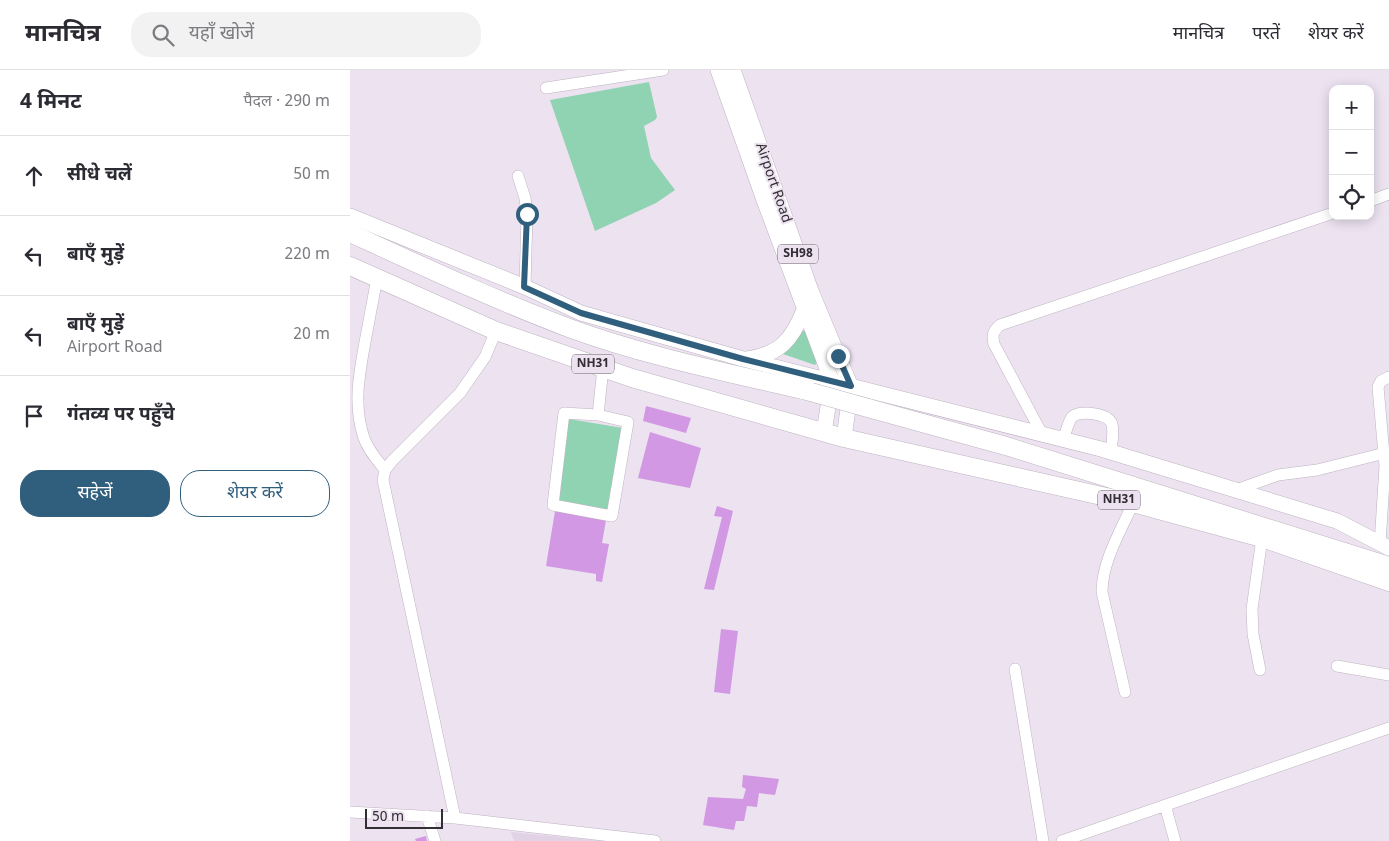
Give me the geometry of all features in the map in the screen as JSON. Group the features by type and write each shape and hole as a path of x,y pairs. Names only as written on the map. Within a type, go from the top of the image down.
{"highway":[{"name":"NH31","path":"350,233 468,287 570,328 644,352 811,392 1006,446 1389,566"},
{"name":"NH31","path":"350,266 496,331 632,378 844,438 1133,504 1262,538 1389,582"}],"main road":[{"name":"SH98","path":"718,70 804,310 832,382"},
{"name":"Airport Road","path":"733,70 811,291 851,386"},
{"path":"350,216 524,287 581,313 743,359 1111,452 1337,521 1385,546"},
{"path":"743,359 760,357 780,347 789,338 804,310"},
{"path":"824,432 832,382"},
{"path":"844,438 851,386"}],"street":[{"path":"546,88 663,70"},
{"path":"518,176 525,198 527,214 524,287"},
{"path":"1374,200 1389,194"},
{"path":"1042,434 994,344 993,331 1000,325 1329,214"},
{"path":"377,278 360,373 357,403 364,439 385,470"},
{"path":"455,818 383,480 385,470 460,394 485,357 496,331"},
{"path":"598,415 603,368"},
{"path":"1385,546 1384,453 1378,387 1381,381 1389,377"},
{"path":"564,413 598,415 628,422 612,516 553,505 564,413"},
{"path":"1063,439 1074,415 1102,416 1109,419 1112,424 1111,452"},
{"path":"1236,490 1278,475 1317,470 1384,453"},
{"path":"1125,692 1102,592 1102,581 1106,564 1133,504"},
{"path":"1260,670 1253,634 1252,609 1262,538"},
{"path":"1337,666 1389,675"},
{"path":"1015,669 1043,841"},
{"path":"1062,841 1389,728"},
{"path":"1165,805 1174,841"},
{"path":"350,812 455,818 621,839 654,841"},
{"path":"427,816 435,841"}],"shaded area":[{"path":"511,832 600,841 514,841"}],"green space":[{"path":"649,82 657,117 644,126 651,158 675,190 656,203 595,231 550,100"},
{"path":"801,331 807,331 818,361 815,365 781,352"},
{"path":"569,419 623,428 608,510 556,502"}],"building":[{"path":"646,406 691,418 686,433 643,421"},
{"path":"650,432 701,448 690,488 638,478"},
{"path":"717,506 733,511 714,590 704,589 722,517 714,516"},
{"path":"555,511 606,520 602,543 609,544 602,582 596,581 596,574 546,566"},
{"path":"721,629 738,631 730,694 714,692"},
{"path":"743,775 779,779 775,795 759,793 757,807 747,806 744,821 736,821 734,830 703,825 708,797 743,799 746,789 742,787"},
{"path":"426,836 427,841 416,841 415,839"}],"route":[{"path":"527,214 524,287 581,313 743,359 851,386 838,356"}]}
